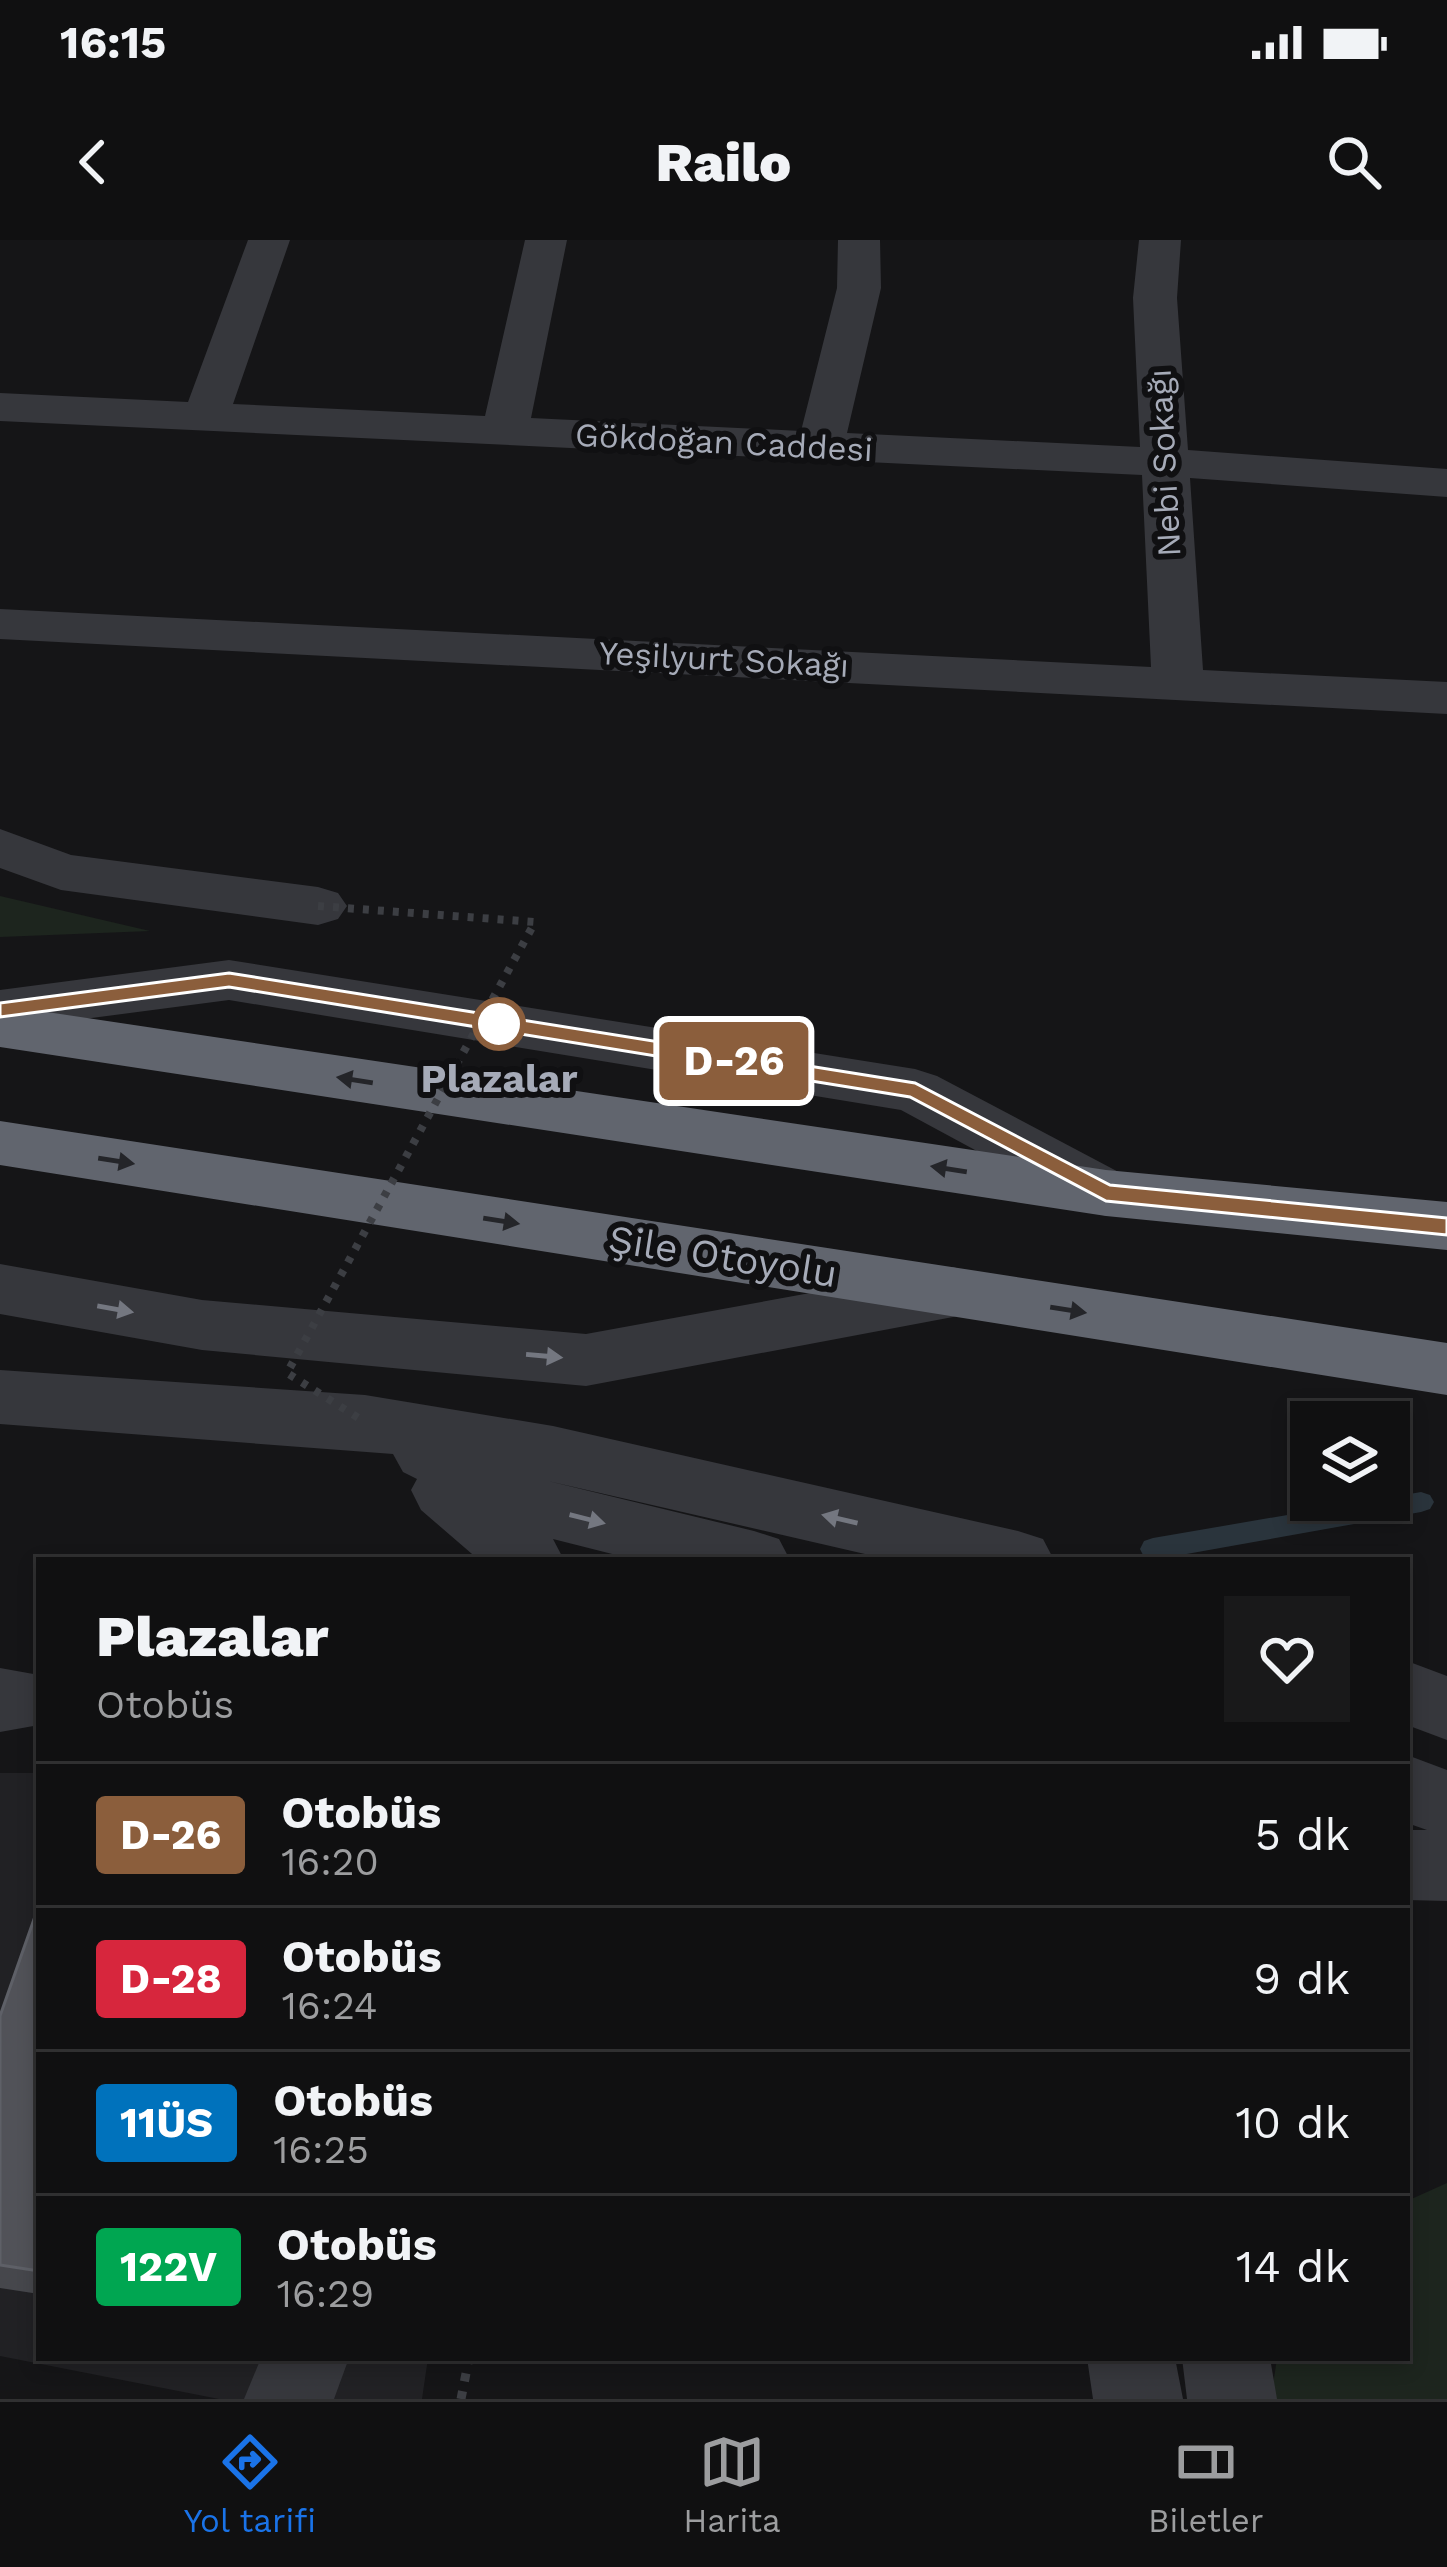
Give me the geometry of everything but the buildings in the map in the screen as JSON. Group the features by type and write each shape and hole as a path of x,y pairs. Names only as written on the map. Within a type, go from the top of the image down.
{"highway":[{"path":"0,1027 1106,1193 1447,1226"},
{"name":"Şile Otoyolu","path":"0,1143 1447,1369"}],"street":[{"path":"206,418 269,240"},
{"path":"505,431 546,240"},
{"path":"820,447 859,288 860,240"},
{"name":"Nebi Sokağı","path":"1160,240 1155,298 1178,686"},
{"name":"Gökdoğan Caddesi","path":"0,407 1162,462 1447,483"},
{"name":"Yeşilyurt Sokağı","path":"0,624 1447,698"},
{"path":"0,847 61,872 318,906"},
{"path":"0,1010 229,980 915,1090 1106,1193"},
{"path":"0,1288 202,1325 586,1360 953,1292"},
{"path":"0,1397 365,1422 553,1454 979,1555"},
{"path":"365,1422 524,1557"},
{"path":"365,1422 534,1506 742,1557"},
{"path":"1410,1695 1447,1708"},
{"path":"1410,1730 1447,1743"},
{"path":"1410,1790 1447,1804"},
{"path":"1410,1865 1447,1866"},
{"path":"289,2399 304,2361"},
{"path":"1131,2361 1138,2399"},
{"path":"1226,2361 1232,2399"}],"path":[{"path":"318,906 535,922 287,1373 365,1422"},
{"path":"461,2399 469,2361"}],"shaded area":[{"path":"0,896 150,931 0,937"},
{"path":"0,1773 36,1773 36,2361 428,2361 422,2399 219,2399 0,2356"},
{"path":"1447,2183 1447,2399 1271,2399 1277,2361 1410,2361 1410,2200"}],"waterway":[{"path":"1153,1549 1421,1502"}],"bus line":[{"name":"D-26","path":"0,1010 229,980 915,1090 1106,1193 1447,1226"}],"place":[{"name":"Plazalar","path":"499,1024"}]}
